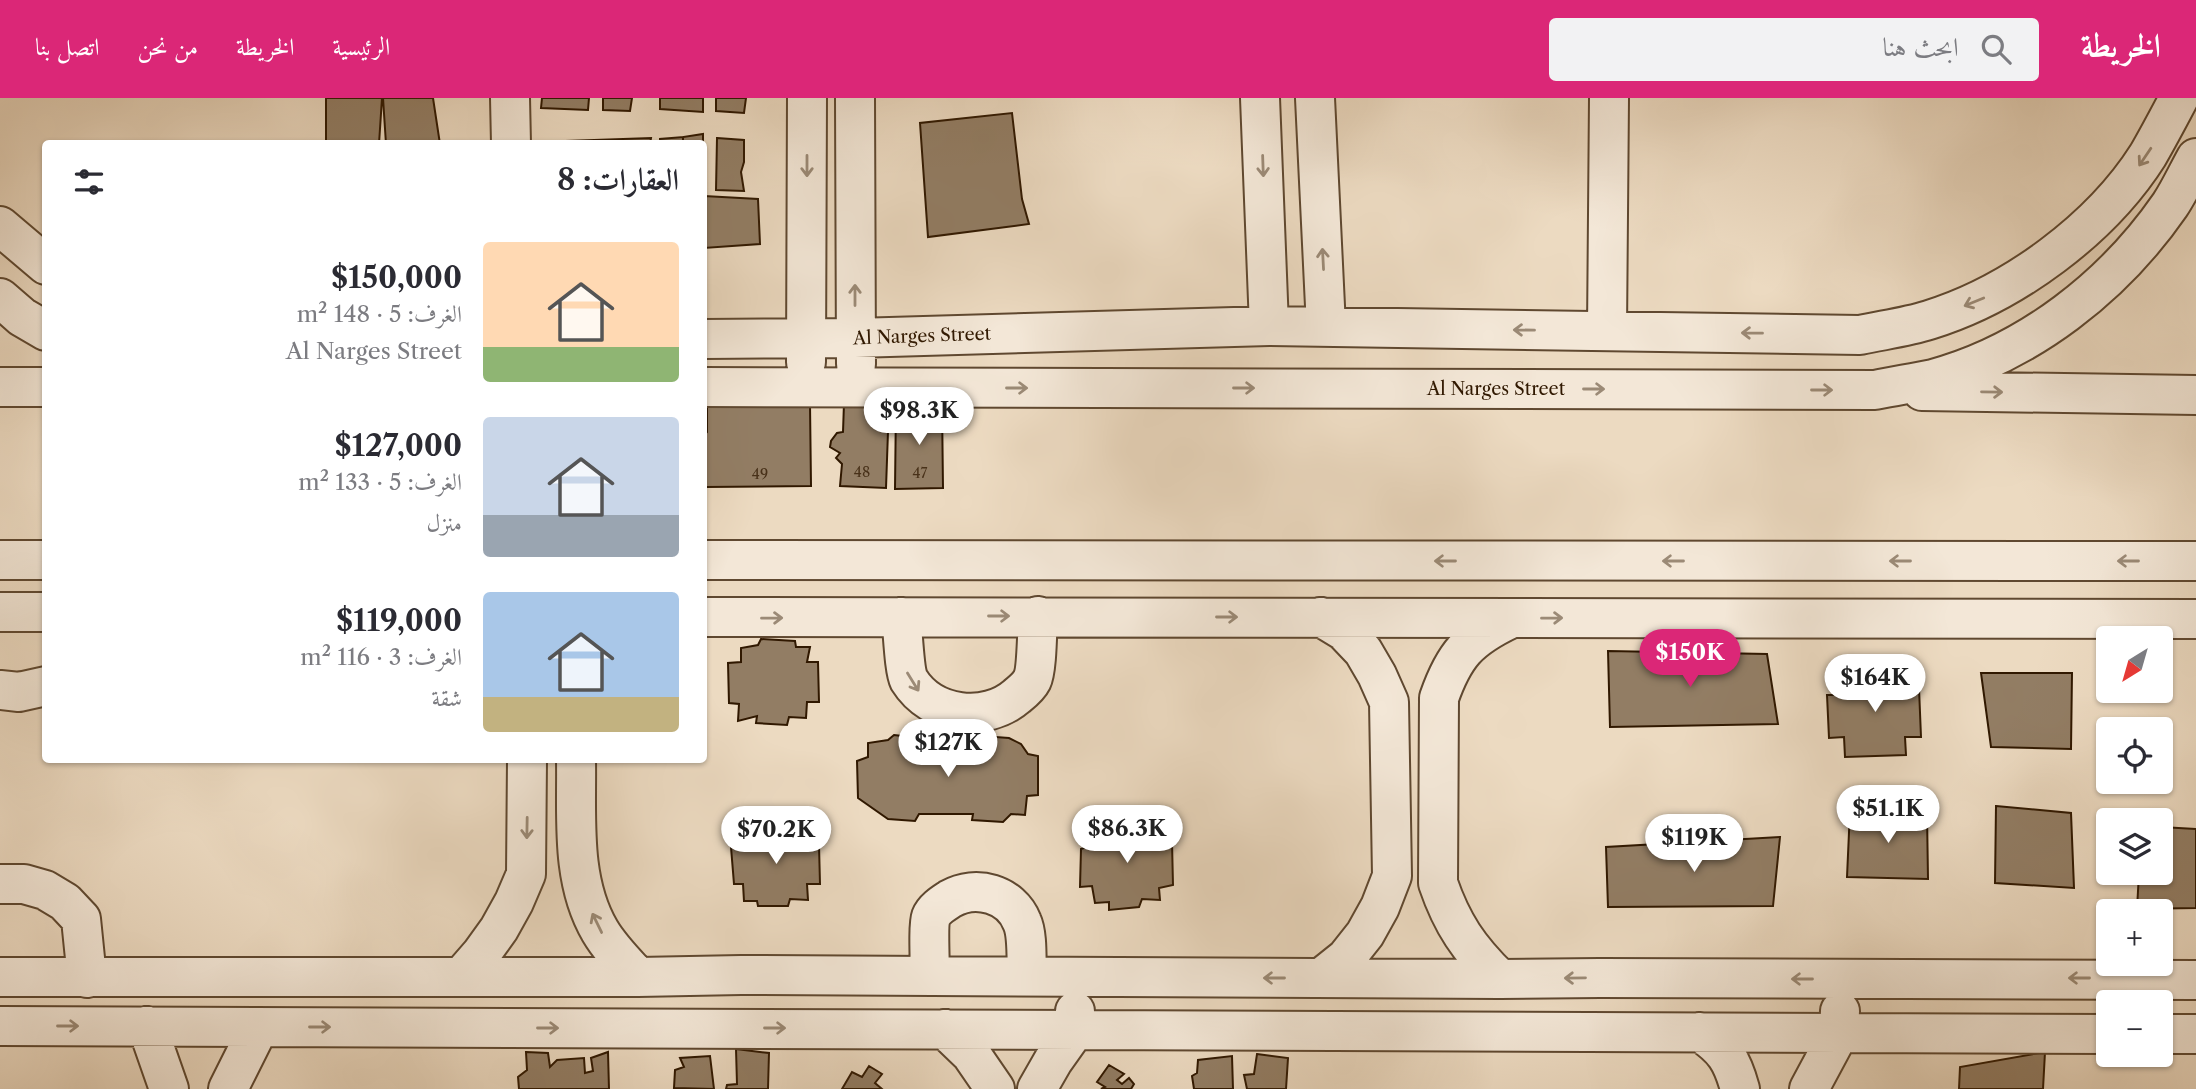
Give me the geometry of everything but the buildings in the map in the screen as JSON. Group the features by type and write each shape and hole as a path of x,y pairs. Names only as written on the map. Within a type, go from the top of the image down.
{"street":[{"path":"510,98 511,140"},
{"path":"805,387 807,98"},
{"path":"855,98 857,387"},
{"path":"1260,98 1269,326"},
{"path":"1315,98 1326,327"},
{"path":"1607,331 1609,98"},
{"name":"Al Narges Street","path":"707,339 855,338 1269,326 1860,335 1929,320 1993,294 2052,257 2104,211 2147,156 2179,98"},
{"name":"Al Narges Street","path":"707,387 1875,390 1934,378 1990,358 2043,329 2092,294 2134,252 2171,204 2196,158"},
{"path":"0,226 42,262"},
{"path":"0,298 22,317 42,329"},
{"path":"0,387 42,387"},
{"path":"1875,390 2196,395"},
{"path":"0,560 42,560"},
{"path":"707,560 2196,561"},
{"path":"0,612 42,612"},
{"path":"901,617 908,677 918,691 931,702 964,713 997,708 1011,701 1033,679 1038,616"},
{"path":"707,617 2196,620"},
{"path":"1321,617 1344,631 1363,651 1389,702 1392,876 1365,934 1346,958 1321,978"},
{"path":"1500,979 1479,959 1461,936 1447,911 1438,883 1439,698 1448,672 1464,649 1485,631 1510,619"},
{"path":"0,690 19,692 42,687"},
{"path":"461,977 499,929 526,874 527,763"},
{"path":"576,763 579,870 586,900 610,946 638,977"},
{"path":"0,884 24,884 45,890 65,902 81,919 87,978"},
{"path":"930,976 931,917 942,904 959,894 978,891 997,896 1013,907 1023,924 1027,976"},
{"path":"0,977 741,975 2196,980"},
{"path":"1037,1089 1075,1030 1075,978"},
{"path":"1809,1089 1839,1033 1841,978"},
{"path":"0,1026 2096,1034"},
{"path":"147,1027 169,1089"},
{"path":"228,1089 259,1027"},
{"path":"945,1029 971,1054 995,1089"},
{"path":"1700,1032 1719,1045 1734,1068 1740,1089"},
{"path":"2173,1034 2196,1034"}]}
